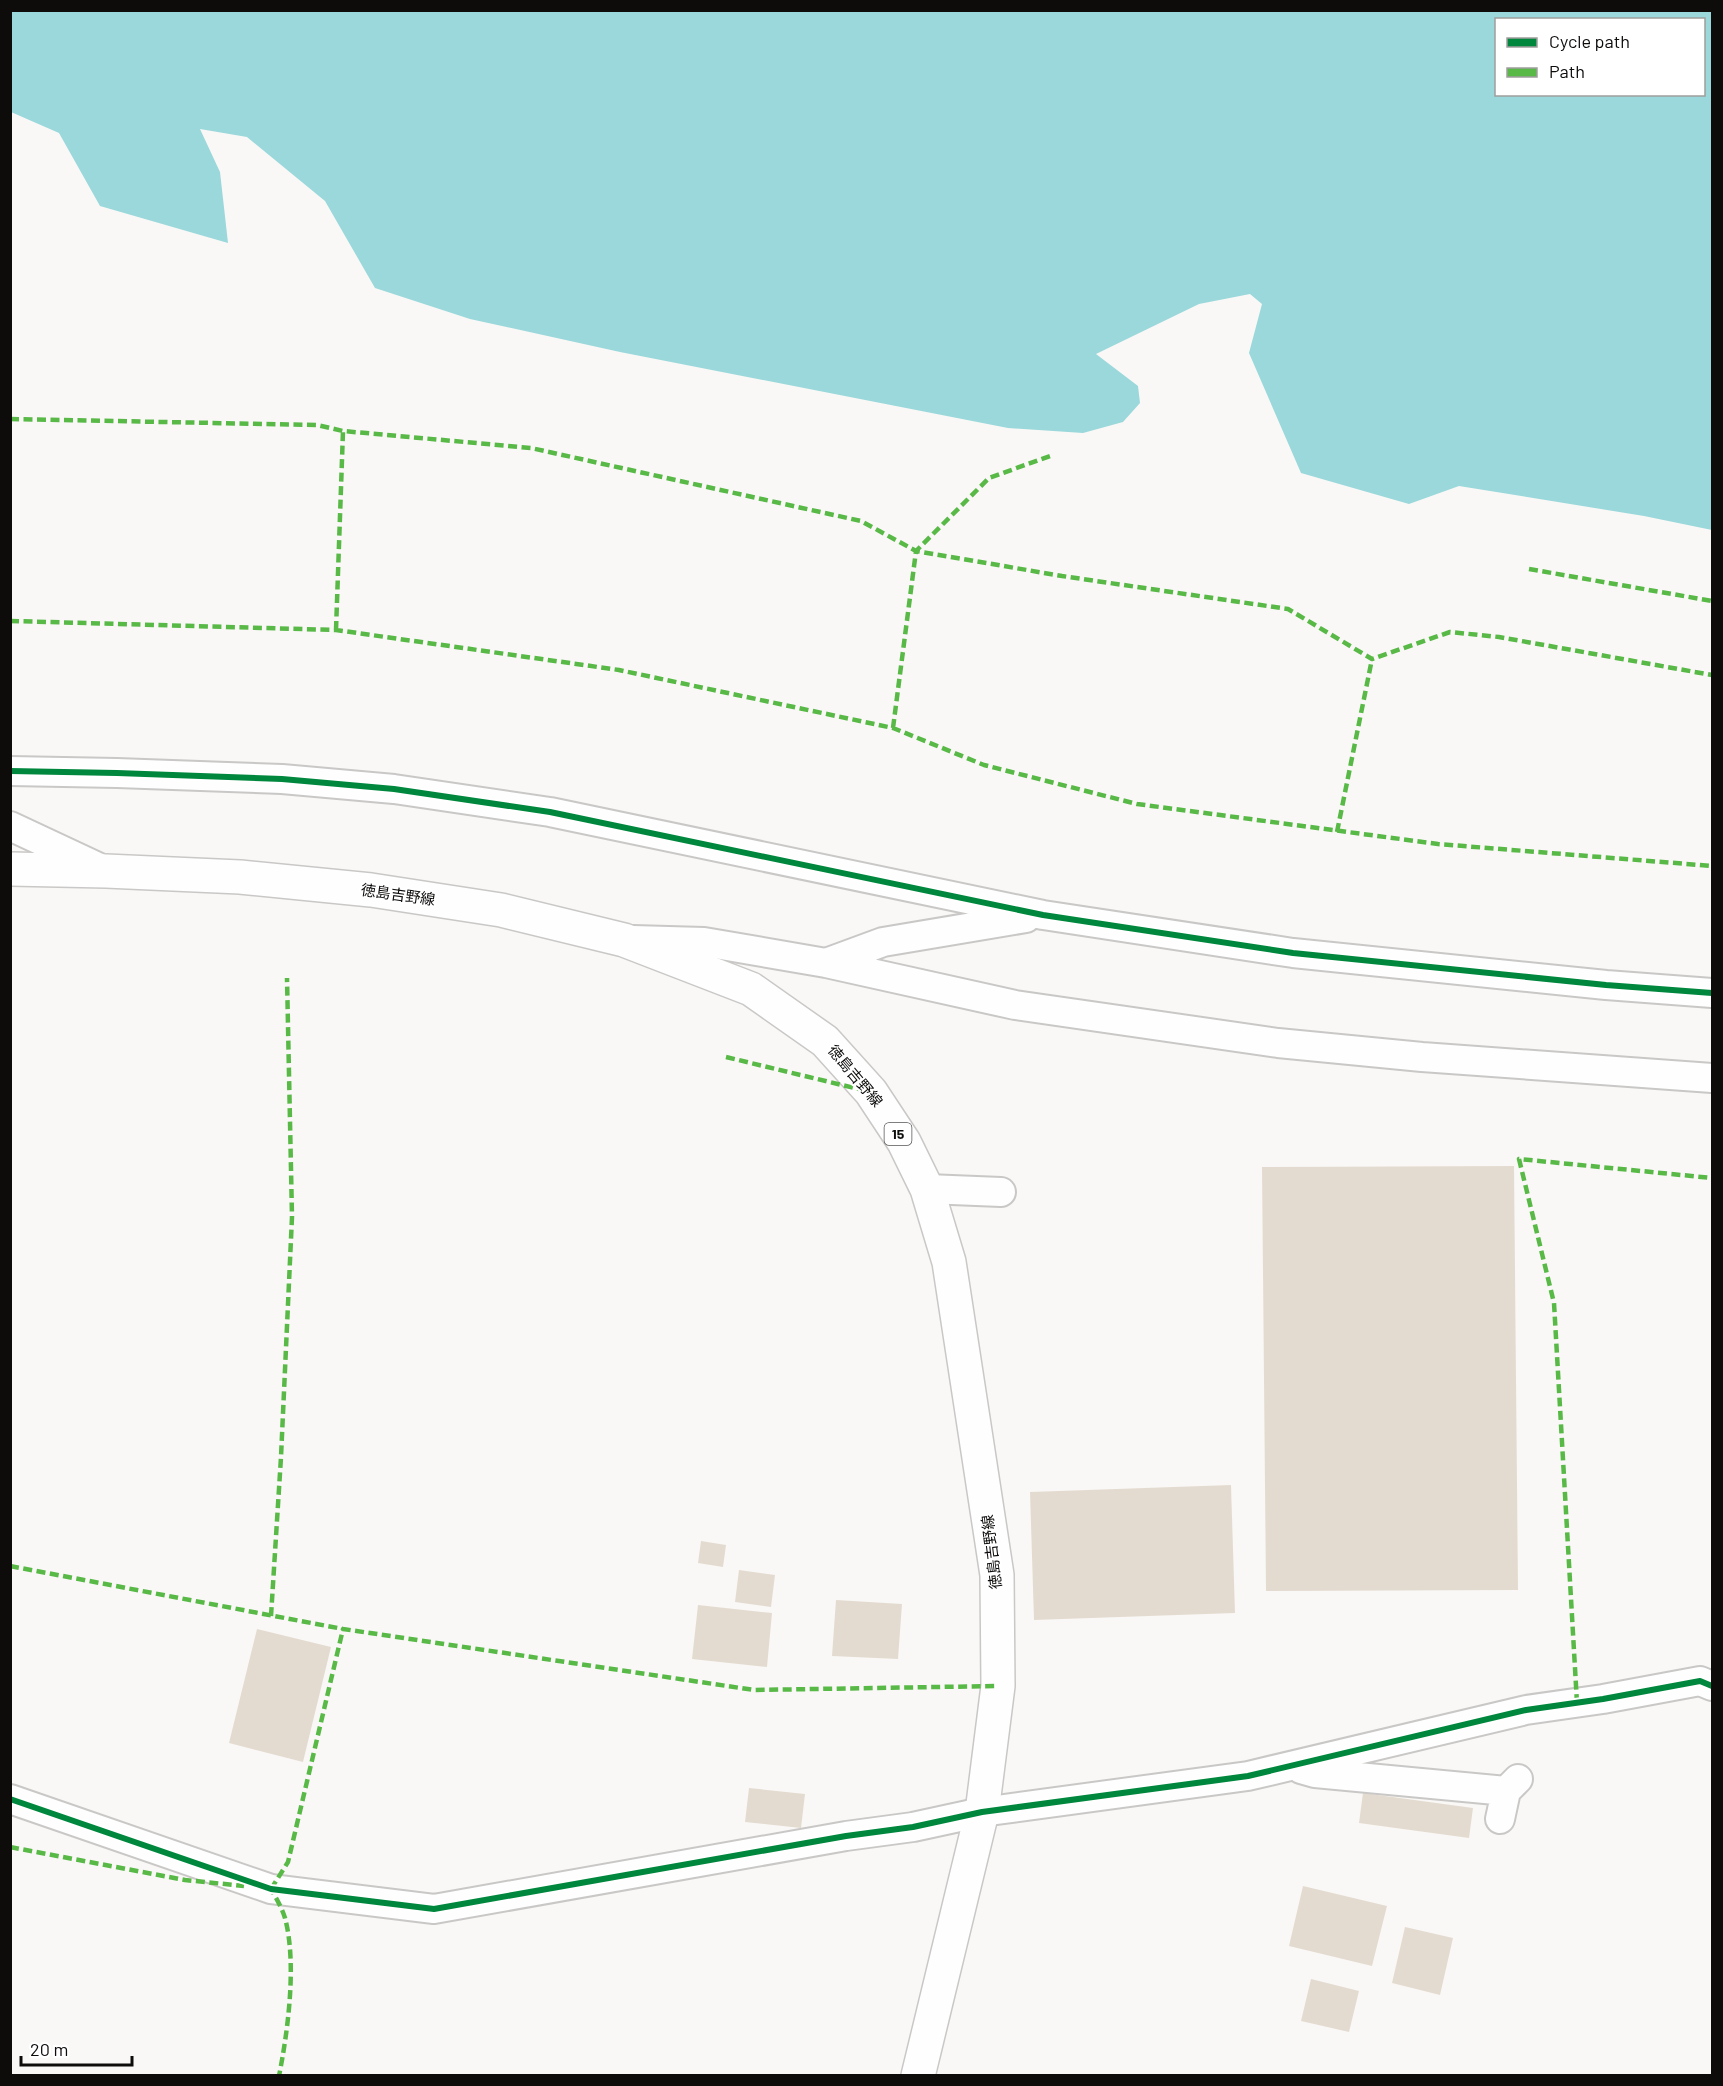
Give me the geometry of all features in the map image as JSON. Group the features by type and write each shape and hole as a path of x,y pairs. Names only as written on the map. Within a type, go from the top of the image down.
{"main road":[{"name":"徳島吉野線","path":"10,869 106,870 240,877 371,890 501,910 624,940 751,989 825,1041 871,1092 904,1142 927,1188 949,1262 997,1575 998,1686 982,1812 918,2076"}],"street":[{"path":"10,771 282,779 394,789 550,813 1043,915 1293,953 1606,985 1713,993"},
{"path":"10,826 106,870"},
{"path":"826,963 883,942 1043,915"},
{"path":"624,940 704,942 826,963 1015,1005 1278,1043 1422,1057 1713,1078"},
{"path":"927,1188 1001,1192"},
{"path":"10,1799 271,1889 434,1909 846,1836 914,1827 982,1812 1248,1776 1526,1710 1604,1700 1700,1681 1713,1686"},
{"path":"1291,1766 1315,1773 1512,1785 1500,1819"}],"water":[{"path":"10,11 1712,11 1712,530 1644,516 1459,486 1409,504 1301,473 1249,353 1262,304 1250,294 1199,304 1096,354 1138,386 1140,403 1123,422 1083,433 1008,428 620,352 470,319 375,288 325,201 247,137 200,129 220,172 228,243 100,206 59,133 11,112"}],"building":[{"path":"1514,1166 1518,1590 1266,1591 1262,1167"},
{"path":"1231,1485 1235,1613 1034,1620 1030,1492"},
{"path":"701,1541 726,1545 723,1567 698,1563"},
{"path":"739,1570 775,1575 771,1607 735,1602"},
{"path":"836,1600 902,1604 898,1659 832,1656"},
{"path":"698,1605 772,1613 767,1667 692,1659"},
{"path":"257,1629 331,1647 303,1762 229,1743"},
{"path":"749,1788 805,1794 801,1828 745,1822"},
{"path":"1363,1793 1473,1808 1469,1838 1359,1823"},
{"path":"1303,1886 1387,1906 1372,1966 1289,1946"},
{"path":"1405,1927 1453,1938 1440,1995 1392,1983"},
{"path":"1311,1979 1359,1991 1349,2032 1301,2021"}],"marked path":[{"path":"10,419 317,425 343,431 531,448 861,521 916,551 1062,576 1288,609 1372,659 1450,632 1499,637 1712,675"},
{"path":"336,630 343,431"},
{"path":"893,728 916,551 989,478 1050,456"},
{"path":"1529,569 1712,601"},
{"path":"10,621 336,630 619,670 893,728 984,765 1137,804 1438,844 1712,866"},
{"path":"1337,832 1372,659"},
{"path":"271,1616 292,1217 287,978"},
{"path":"726,1057 871,1092"},
{"path":"1577,1703 1554,1303 1519,1159 1712,1178"},
{"path":"10,1566 343,1629"},
{"path":"271,1889 288,1862 343,1629 754,1690 998,1686"},
{"path":"10,1847 185,1880 244,1886"},
{"path":"268,1888 271,1889 281,1907 289,1936 290,1997 279,2076"}],"cycle path":[{"path":"10,771 282,779 394,789 550,812 1043,915 1293,953 1606,985 1712,993"},
{"path":"10,1799 271,1889 434,1909 846,1836 913,1827 982,1812 1248,1776 1526,1710 1603,1699 1700,1681 1712,1686"}]}
